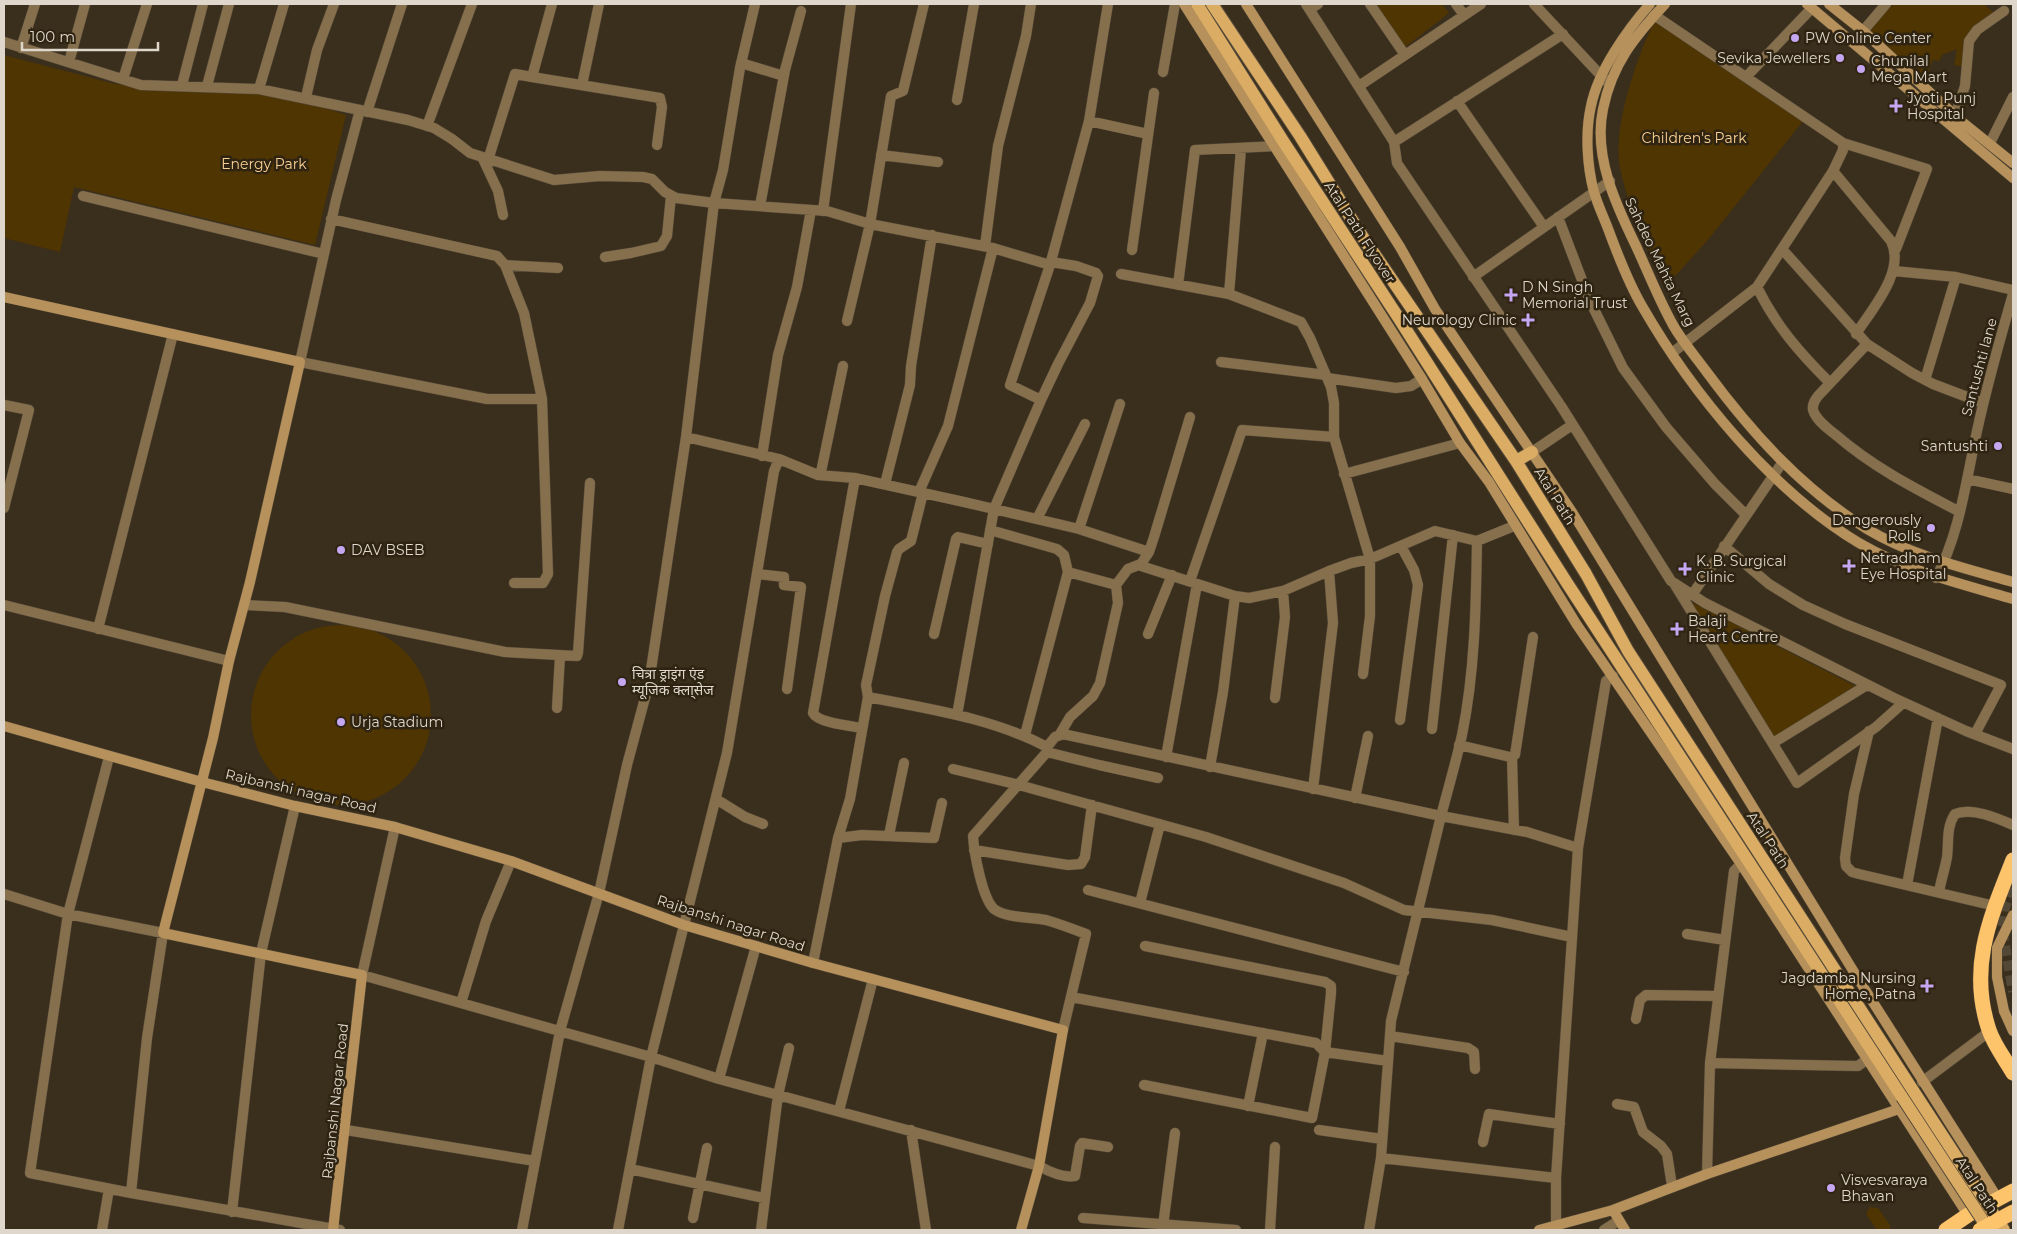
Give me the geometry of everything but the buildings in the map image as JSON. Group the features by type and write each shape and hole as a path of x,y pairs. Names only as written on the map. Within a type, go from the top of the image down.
{"highway":[{"path":"2013,860 1988,925 1980,967 1983,1005 1990,1031 2013,1073"},
{"path":"1959,1230 2006,1199 2013,1191"},
{"path":"1946,1230 1968,1215 2006,1199"},
{"path":"1980,1230 2013,1212"}],"main road":[{"name":"Atal Path Flyover","path":"1197,4 1282,141 1398,318 1494,480"},
{"name":"Atal Path Flyover","path":"1212,4 1300,136 1362,236 1516,461"},
{"path":"1516,461 1532,452"},
{"name":"Atal Path","path":"1516,461 1586,574 1628,651 1918,1087 2004,1230"},
{"name":"Atal Path","path":"1494,480 1900,1103 1989,1230"}],"street":[{"path":"21,48 35,4"},
{"path":"69,62 85,4"},
{"path":"124,79 148,4"},
{"path":"182,85 203,4"},
{"path":"207,86 228,4"},
{"path":"259,89 284,4"},
{"path":"306,97 317,50 334,4"},
{"path":"131,1193 148,1038 163,933 213,738 331,219 363,111 402,4"},
{"path":"427,126 472,4"},
{"path":"532,78 552,4"},
{"path":"582,85 599,4"},
{"path":"522,1230 560,1031 598,893 627,765 649,684 686,436 714,203 723,170 741,63 755,4"},
{"path":"823,211 851,4"},
{"path":"847,321 870,224 891,96 904,90 924,4"},
{"path":"956,100 974,4"},
{"path":"813,964 838,838 850,799 868,697 866,685 892,570 898,550 911,541 921,497 948,426 989,247 998,146 1026,36 1031,4"},
{"path":"1041,400 1010,385 1052,261 1089,121 1108,4"},
{"path":"1163,72 1175,4"},
{"path":"1184,4 1422,378 1460,443 1494,480 1514,526 1577,625 1742,864 1866,1060 1900,1103 1968,1215"},
{"path":"1246,4 1400,247 1440,317 1578,521 1918,1087 1980,1172 2006,1199"},
{"path":"1370,4 1404,55"},
{"path":"1456,4 1464,15"},
{"path":"1359,86 1481,4"},
{"path":"1534,4 1610,86"},
{"path":"1650,4 1617,48 1601,77 1591,106 1589,134 1594,192 1619,256 1641,304 1701,395 1749,451 1812,510 1858,542 1876,552 1936,578 2013,599"},
{"name":"Sahdeo Mahta Marg","path":"1664,4 1634,38 1614,70 1602,110 1601,146 1615,202 1674,326 1728,401 1782,463 1822,497 1867,529 1944,564 2013,582"},
{"path":"1829,4 1863,32 1955,116 2013,163"},
{"path":"1863,32 1886,4"},
{"path":"1311,6 1394,142 1397,163 1572,425 1797,783 1869,731 1903,702"},
{"path":"1746,77 1809,6 2013,178"},
{"path":"760,206 784,76 801,11"},
{"path":"1948,124 1955,116 1966,79 1969,41 1978,30 2004,11"},
{"path":"1654,15 1843,143 1927,169 1896,249 1894,271 1856,334"},
{"path":"1394,142 1563,34"},
{"path":"4,42 141,85 259,89 306,97 408,120 427,126 452,139 470,153 486,160 554,180 600,176 648,178 657,183 671,196 686,201 823,211 870,224 932,235 1076,266 1096,273 1098,276 1090,303 1041,400 992,520 957,715"},
{"path":"741,63 784,76"},
{"path":"503,215 498,191 486,160 516,74 660,98 662,107 657,145"},
{"path":"1132,250 1154,93"},
{"path":"1990,143 2013,97"},
{"path":"1458,101 1544,227"},
{"path":"1089,121 1148,134"},
{"path":"1672,353 1757,287 1833,170 1843,150 1843,143"},
{"path":"1178,285 1194,152 1199,149 1241,149 1275,146"},
{"path":"1229,294 1241,149"},
{"path":"881,155 938,162"},
{"path":"1833,170 1896,249"},
{"path":"1473,277 1610,181"},
{"path":"83,196 324,254"},
{"path":"605,256 631,253 661,246 667,236 671,196"},
{"path":"762,456 778,355 797,287 811,210"},
{"path":"1558,218 1590,301 1623,368 1666,427 1715,484 1745,514"},
{"path":"331,219 497,256 505,265 524,313 542,399 548,574 543,583 514,583"},
{"path":"884,484 910,385 911,366 932,235"},
{"path":"1782,250 1867,344 1896,364 1925,380 1983,403"},
{"path":"505,265 558,268"},
{"path":"1894,271 1956,277 2013,290"},
{"path":"1121,274 1229,294 1301,322 1310,338 1326,377 1334,403 1334,437 1370,559 1370,616 1363,674"},
{"path":"1925,380 1956,277"},
{"path":"1757,287 1778,325 1800,352 1830,383"},
{"name":"Santushti lane","path":"1936,578 1944,564 1960,512 1983,403 2013,294"},
{"path":"4,297 300,362 487,399 542,399"},
{"path":"98,629 173,334"},
{"path":"1867,344 1813,402 1812,409 1825,426 1870,463 1911,488 1960,512"},
{"path":"1221,362 1396,388 1411,386 1422,378"},
{"path":"818,475 821,472 843,366"},
{"path":"4,404 29,410 7,484 4,508"},
{"path":"1079,529 1120,404"},
{"path":"1021,1230 1039,1166 1063,1030 1086,934 1048,921 1004,914 995,910 986,894 974,850 973,836 1019,784 1055,737 1060,734 1070,717 1093,696 1100,682 1118,603 1116,585 1128,569 1143,560 1190,417"},
{"path":"1037,519 1085,424"},
{"path":"1532,452 1572,425"},
{"path":"1166,757 1193,577 1242,430 1334,437"},
{"path":"686,436 762,456 776,465 854,482 884,484 992,520 1057,550 1064,556 1068,572 1025,735"},
{"path":"1344,474 1460,443"},
{"path":"1692,595 1745,514 1782,463"},
{"path":"618,1230 651,1057 727,753 776,465"},
{"path":"1967,479 2013,489"},
{"path":"854,482 813,713 814,716 822,720 862,728"},
{"path":"244,604 285,607 505,652 575,657 578,653 590,484"},
{"path":"992,520 1037,519 1079,529 1172,575 1193,577 1234,596 1249,598 1284,591 1329,571 1370,559 1435,531 1477,541 1514,526"},
{"path":"934,634 956,539 958,536 988,544"},
{"path":"1432,730 1453,536"},
{"path":"1369,1230 1381,1158 1391,1021 1464,724 1476,620 1477,541"},
{"path":"1400,720 1418,585 1414,570 1401,546"},
{"path":"1724,546 1769,584 1803,605 2000,685 1975,734"},
{"path":"1312,789 1333,623 1329,571"},
{"path":"1068,572 1116,585"},
{"path":"757,574 784,577 784,585 801,587 787,690"},
{"path":"1148,634 1172,575"},
{"path":"1673,583 1692,595 1867,685 1938,718 2013,749"},
{"path":"1275,698 1285,617 1284,591"},
{"path":"1210,767 1224,692 1234,596"},
{"path":"4,605 229,661"},
{"path":"1514,830 1512,757 1516,752 1533,636"},
{"path":"557,708 560,656"},
{"path":"1556,1225 1556,1178 1578,848 1606,681 1613,676"},
{"path":"1773,743 1867,685"},
{"path":"868,697 957,715 1025,735 1047,749 1099,765 1158,778"},
{"path":"1907,885 1938,718"},
{"name":"Rajbanshi nagar Road","path":"4,726 202,782 295,806 395,827 511,861 684,925 813,964 1063,1030"},
{"path":"1869,731 1854,794 1845,858 1846,866 1852,872 1859,874 1995,906"},
{"path":"1060,734 1312,789 1514,830 1578,848"},
{"path":"1355,798 1368,736"},
{"path":"1459,745 1512,757"},
{"path":"109,756 68,914 30,1173 336,1230"},
{"path":"889,835 904,764"},
{"path":"953,769 1019,784 1206,837 1335,880 1404,910 1492,920 1572,937"},
{"path":"716,799 745,817 763,824"},
{"path":"838,838 862,835 934,838 942,803"},
{"path":"974,850 1078,865 1083,862 1085,857 1092,805"},
{"path":"232,1212 261,953 295,806"},
{"path":"1939,892 1947,854 1949,828 1955,814 1968,812 2013,825"},
{"path":"1140,903 1160,824"},
{"path":"362,975 395,827"},
{"path":"461,1003 486,921 511,861"},
{"path":"1707,1174 1710,1063 1734,871 1742,864"},
{"path":"1088,890 1404,972"},
{"path":"4,894 68,914 362,975 651,1057 719,1079 911,1130 1039,1166 1048,1171 1071,1177 1075,1176 1080,1146 1082,1144 1108,1147"},
{"path":"2013,915 1997,948 1997,978 2004,1011 2013,1031"},
{"path":"1687,934 1725,940"},
{"path":"719,1079 756,946"},
{"path":"1144,1085 1312,1118 1325,1052 1331,993 1330,986 1326,982 1145,946"},
{"name":"Rajbanshi Nagar Road","path":"336,1230 362,975"},
{"path":"839,1111 873,979"},
{"path":"1636,1019 1640,1000 1646,995 1718,996"},
{"path":"1071,997 1316,1043 1325,1052 1388,1061"},
{"path":"1918,1087 1990,1031"},
{"path":"1248,1106 1264,1033"},
{"path":"1390,1036 1468,1048 1474,1052 1475,1070"},
{"path":"761,1230 778,1095 789,1048"},
{"path":"1710,1063 1858,1066 1866,1060"},
{"path":"1539,1230 1613,1210 1672,1186 1900,1103"},
{"path":"1617,1104 1634,1107 1643,1132 1664,1150 1668,1160 1672,1186"},
{"path":"1483,1142 1489,1114 1560,1124"},
{"path":"346,1130 535,1161"},
{"path":"911,1130 926,1230"},
{"path":"1318,1130 1382,1139"},
{"path":"1163,1226 1175,1133"},
{"path":"1270,1230 1275,1147"},
{"path":"693,1218 707,1148"},
{"path":"1381,1158 1556,1178"},
{"path":"630,1168 764,1198"},
{"path":"1953,1191 1980,1172"},
{"path":"102,1230 109,1189"},
{"path":"1613,1210 1625,1230"},
{"path":"1083,1218 1185,1229 1236,1230"},
{"path":"1604,1230 1618,1221"}],"green space":[{"path":"1376,4 1442,4 1449,13 1404,48"},
{"path":"1889,4 1984,4 1996,15 1976,28 1965,67 1954,65 1957,49 1942,55 1939,61 1933,60 1926,77 1866,31"},
{"name":"Children's Park","path":"1655,20 1803,121 1707,241 1666,286 1628,198 1618,152 1628,92 1641,53"},
{"name":"Energy Park","path":"4,55 115,84 253,93 313,104 346,115 315,245 74,187 60,252 4,238"},
{"path":"1691,602 1857,687 1774,738"},
{"name":"Urja Stadium","path":"341,625 375,632 391,640 410,658 416,665 427,689 431,715 424,749 416,765 398,784 391,790 367,801 341,805 307,798 291,790 272,772 266,765 255,741 251,715 258,681 266,665 284,646 291,640 315,629"},
{"path":"1870,1207 1878,1208 1890,1225 1890,1230 1877,1230 1866,1214"}],"tunnel":[{"path":"2013,888 2005,907 2002,929 2013,992"}],"place":[{"name":"PW Online Center","path":"1795,38"},
{"name":"Sevika Jewellers","path":"1840,58"},
{"name":"Chunilal Mega Mart","path":"1861,69"},
{"name":"Jyoti Punj Hospital","path":"1896,106"},
{"name":"D N Singh Memorial Trust","path":"1511,295"},
{"name":"Neurology Clinic","path":"1528,320"},
{"name":"Santushti","path":"1998,446"},
{"name":"Dangerously Rolls","path":"1931,528"},
{"name":"DAV BSEB","path":"341,550"},
{"name":"Netradham Eye Hospital","path":"1849,566"},
{"name":"K. B. Surgical Clinic","path":"1685,569"},
{"name":"Balaji Heart Centre","path":"1677,629"},
{"name":"चित्रा ड्राइंग एंड म्यूजिक क्ला्सेज","path":"622,682"},
{"name":"Urja Stadium","path":"341,722"},
{"name":"Jagdamba Nursing Home, Patna","path":"1927,986"},
{"name":"Visvesvaraya Bhavan","path":"1831,1188"}]}
